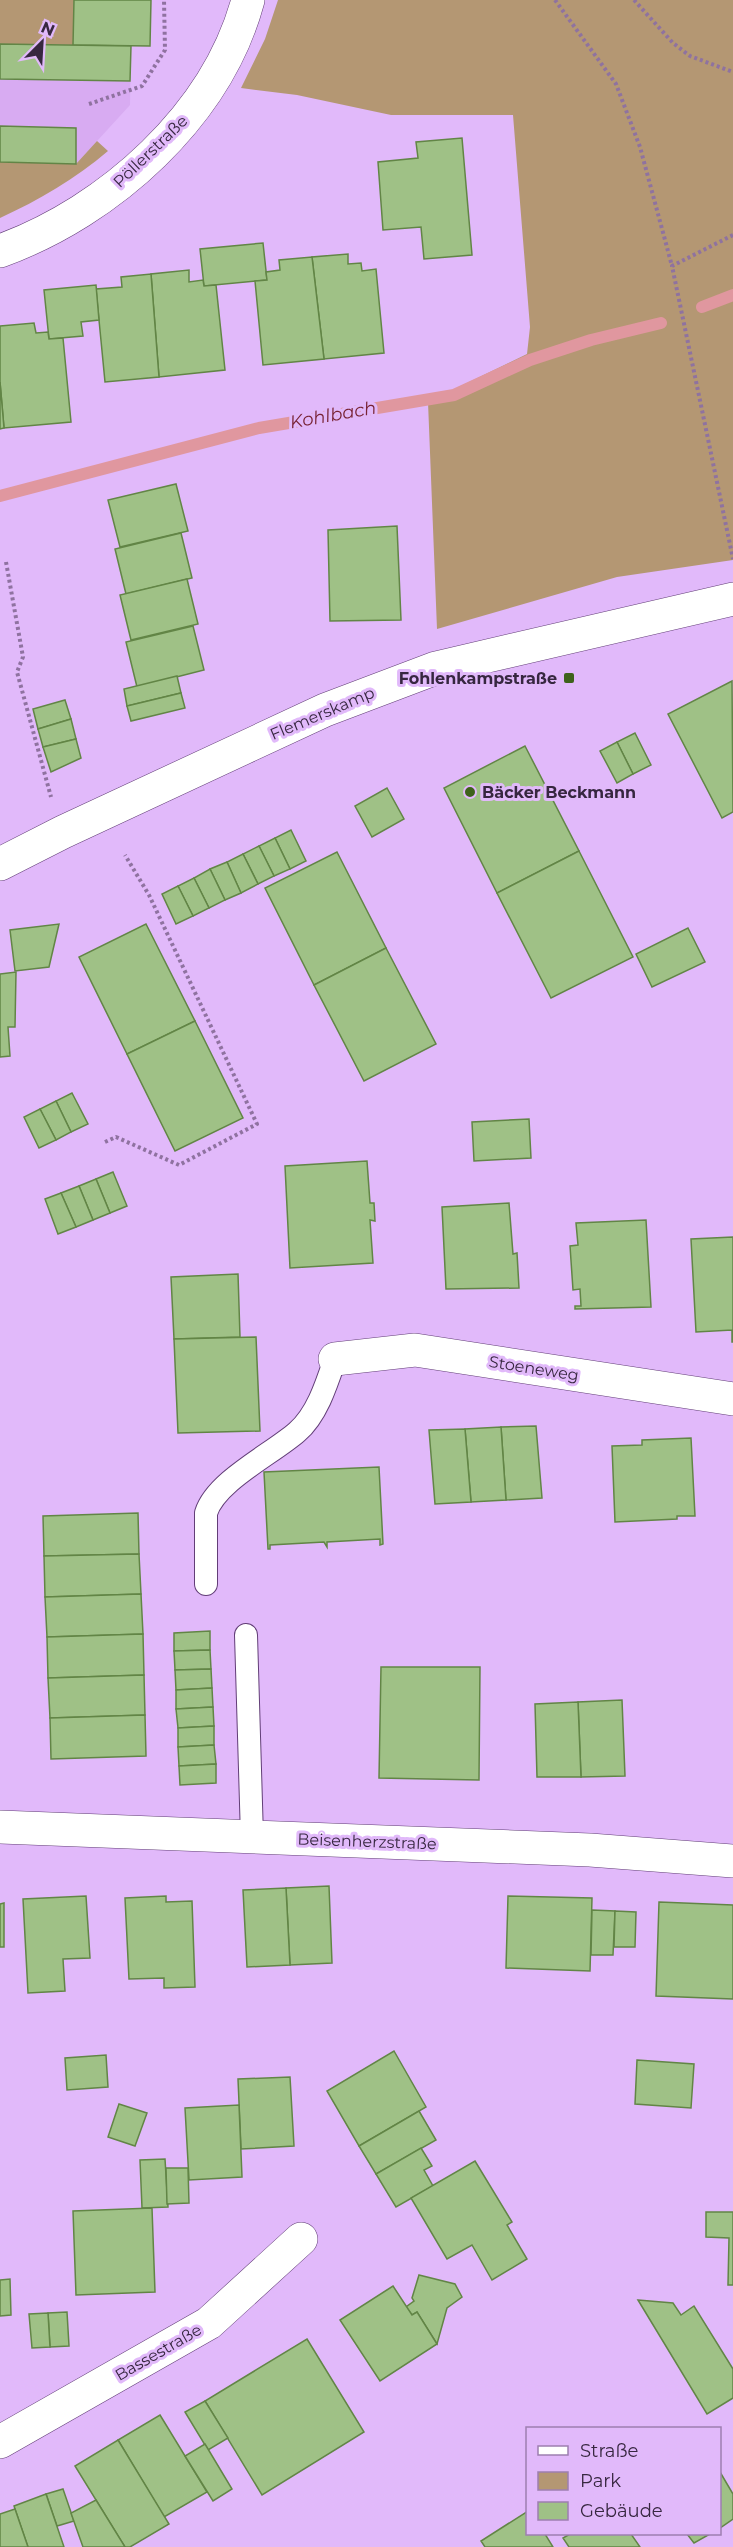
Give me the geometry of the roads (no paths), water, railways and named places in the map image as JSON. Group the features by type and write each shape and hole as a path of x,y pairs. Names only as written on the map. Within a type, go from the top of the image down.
{"street":[{"name":"Pöllerstraße","path":"0,251 34,238 120,184 188,116 223,63 248,0"},
{"name":"Flemerskamp","path":"0,864 63,832 325,710 436,668 733,599"},
{"name":"Stoeneweg","path":"335,1359 415,1350 733,1399"},
{"name":"Beisenherzstraße","path":"0,1827 590,1850 733,1861"},
{"name":"Bassestraße","path":"0,2442 209,2323 301,2239"}],"lane":[{"path":"206,1584 208,1505 233,1481 299,1431 311,1416 335,1359"},
{"path":"246,1635 252,1837"}],"waterway":[{"name":"Kohlbach","path":"702,307 733,295"},
{"name":"Kohlbach","path":"0,496 259,428 454,395 530,360 591,340 661,323"}],"place":[{"name":"Fohlenkampstraße","path":"569,678"},
{"name":"Bäcker Beckmann","path":"470,792"}]}
